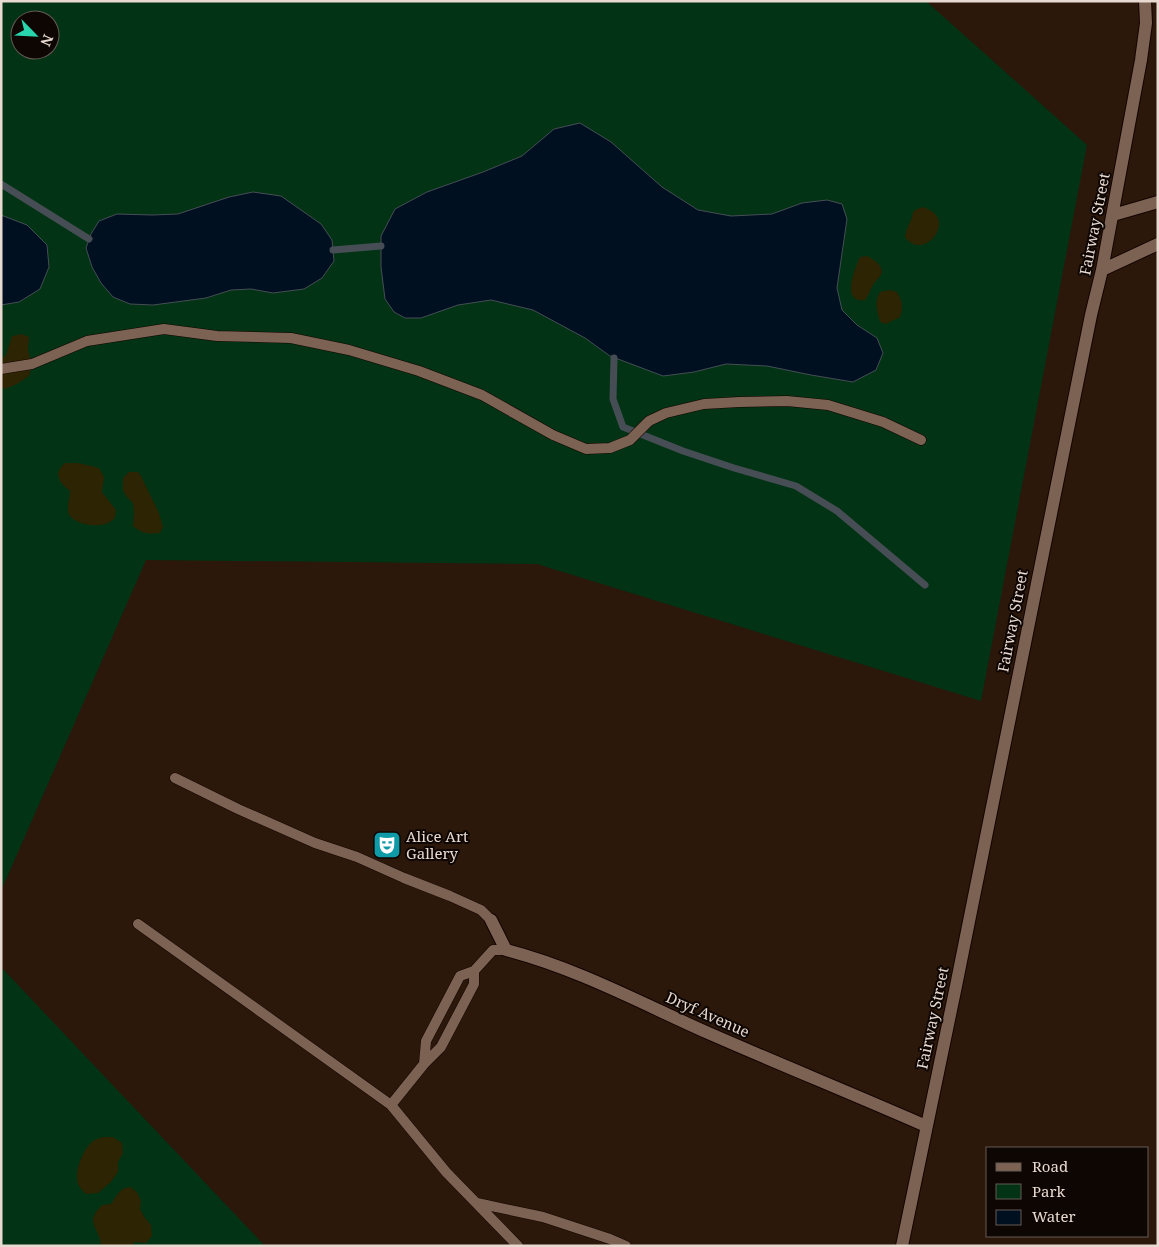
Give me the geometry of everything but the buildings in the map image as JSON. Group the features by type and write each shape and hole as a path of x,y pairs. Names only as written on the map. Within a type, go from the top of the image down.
{"street":[{"name":"Fairway Street","path":"902,1246 1091,315 1113,215 1141,60 1146,23 1145,1"},
{"path":"1113,215 1158,202"},
{"path":"1102,270 1158,244"},
{"path":"491,920 506,950"},
{"name":"Dryf Avenue","path":"506,950 534,957 561,967 926,1126"}],"lane":[{"path":"1,370 32,364 87,342 164,328 217,336 291,338 349,350 419,371 482,395 553,434 586,449 610,448 630,440 649,421 666,413 704,404 787,401 828,405 883,422 922,440"},
{"path":"175,778 238,809 315,843 357,857 450,896 481,910 491,920"},
{"path":"138,924 391,1105 446,1172 518,1246"},
{"path":"424,1064 426,1041 460,976 474,970 493,950 506,950"},
{"path":"391,1105 446,1039 474,984 474,970"},
{"path":"476,1203 543,1217 626,1246"}],"green space":[{"path":"1,1 926,1 1087,145 981,701 537,564 146,560 1,891"},
{"path":"1,967 265,1246 1,1246"}],"sand":[{"path":"923,207 934,213 938,219 939,226 937,233 932,239 919,245 912,243 905,237 913,212"},
{"path":"867,256 878,263 882,272 865,300 857,300 853,297 851,284 860,257"},
{"path":"890,290 897,292 902,310 900,317 886,324 880,322 877,303 880,292"},
{"path":"22,334 29,337 28,350 32,364 29,376 5,389 1,387 1,359 6,355 12,336"},
{"path":"65,463 78,463 99,468 104,477 102,492 116,510 115,517 111,521 105,524 90,525 75,520 70,516 68,509 70,491 63,485 58,475"},
{"path":"129,472 138,472 141,476 159,513 163,527 160,533 145,533 133,526 133,503 123,490 123,478"},
{"path":"103,1137 113,1137 122,1143 123,1153 118,1162 118,1172 111,1182 98,1193 86,1194 78,1184 77,1179 80,1162 88,1146"},
{"path":"130,1187 137,1192 141,1201 140,1209 151,1225 152,1236 146,1243 135,1242 132,1246 101,1246 93,1221 96,1211 102,1205 111,1204 121,1191"}],"water":[{"path":"580,123 611,142 662,187 698,210 731,216 772,214 802,203 827,200 842,204 847,219 837,288 842,310 857,325 877,338 883,353 876,370 853,382 767,366 726,364 694,372 663,376 610,356 585,338 533,310 491,300 458,305 421,318 405,318 394,312 385,299 381,267 381,236 395,209 427,192 522,156 554,129"},
{"path":"253,192 281,196 321,224 332,240 334,261 322,278 304,289 273,293 251,289 231,290 206,298 153,305 130,304 113,297 101,283 92,267 86,248 91,234 99,221 117,214 178,214 229,197"},
{"path":"1,215 27,225 47,245 49,267 40,289 19,302 1,305"}],"waterway":[{"path":"1,184 89,239"},
{"path":"333,250 381,246"},
{"path":"614,358 613,399 623,427 683,451 796,486 837,511 925,585"}],"place":[{"name":"Alice Art Gallery","path":"387,845"}]}
